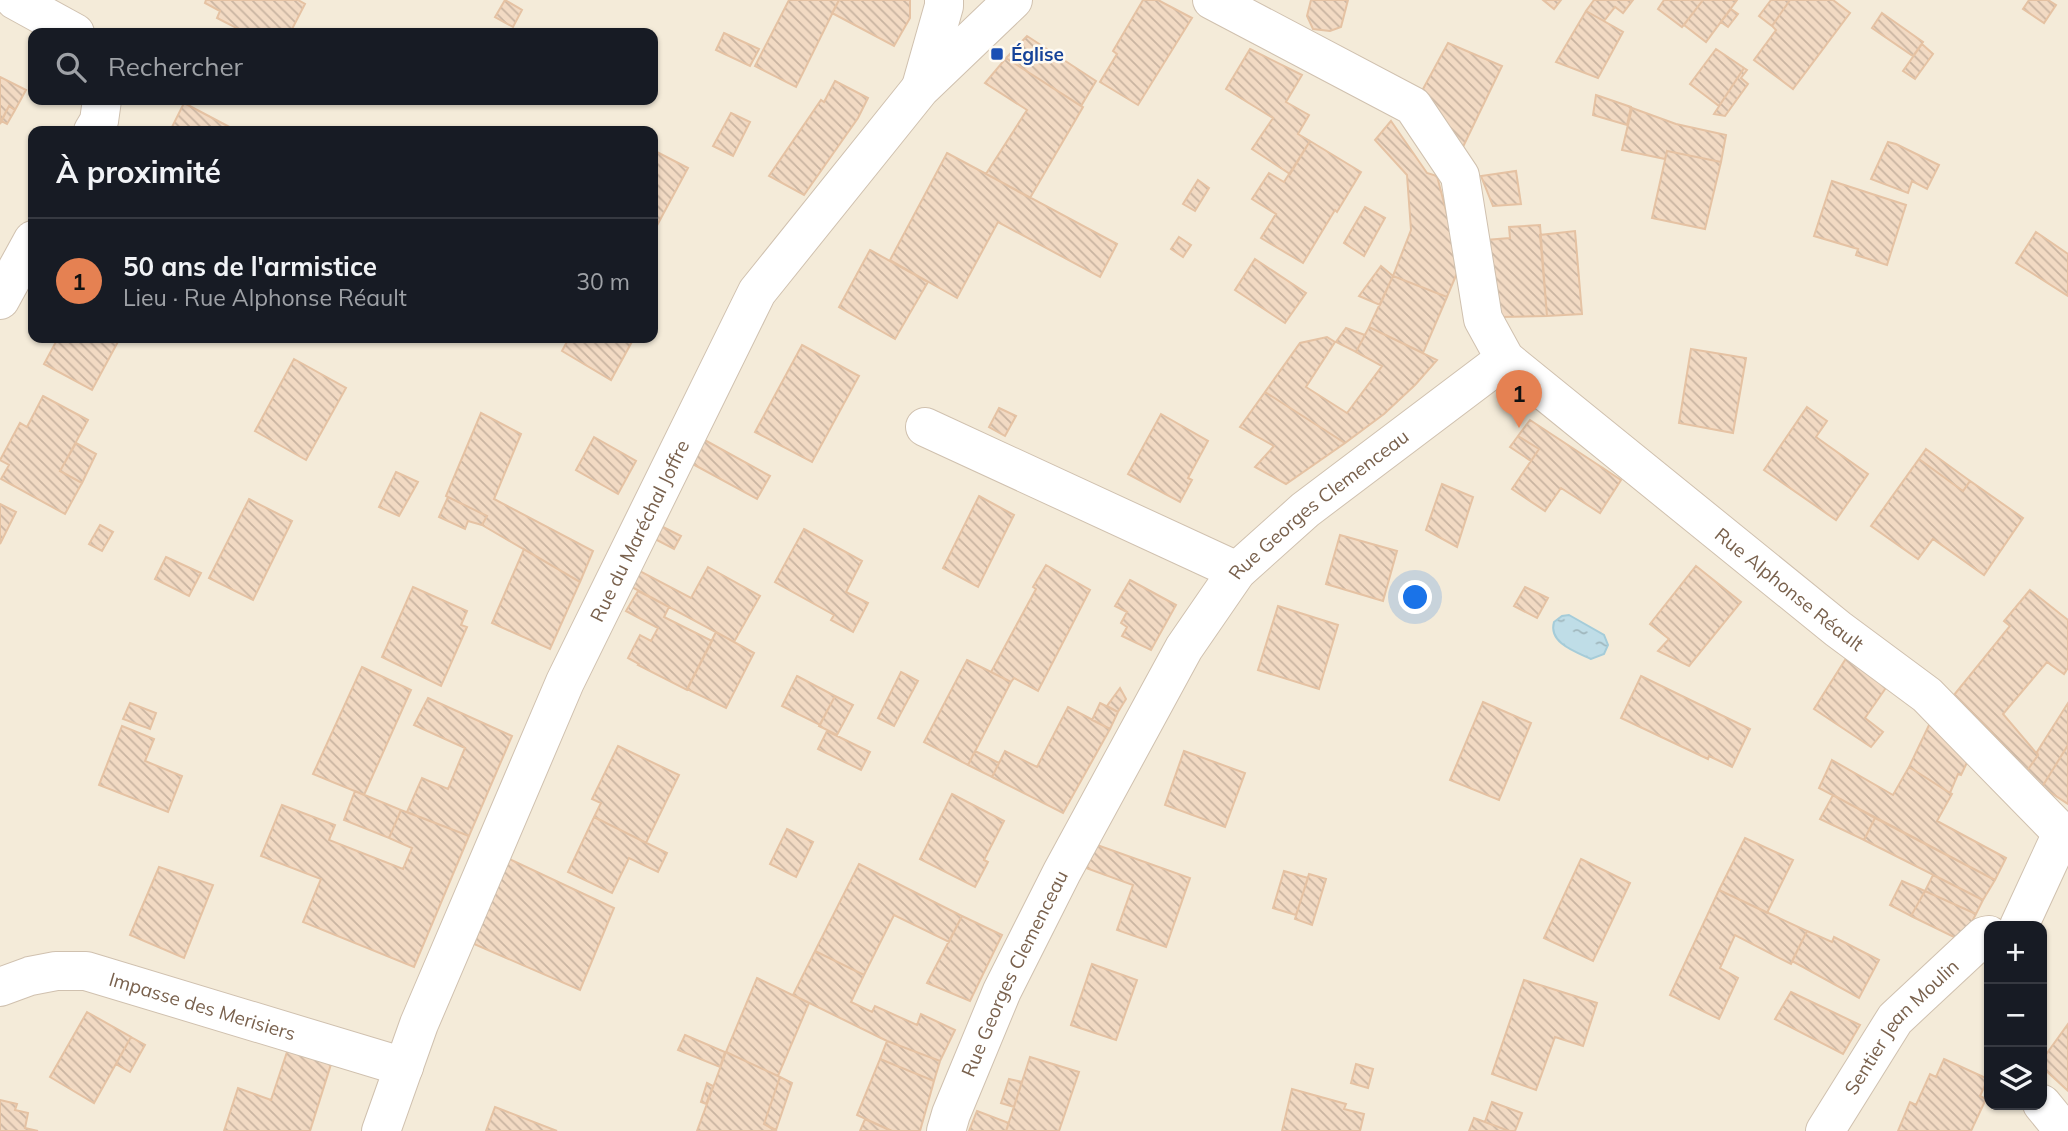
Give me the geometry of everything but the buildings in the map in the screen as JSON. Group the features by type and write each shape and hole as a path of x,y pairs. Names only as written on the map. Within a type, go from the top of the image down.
{"street":[{"path":"16,0 66,28"},
{"path":"920,89 944,0"},
{"name":"Rue du Maréchal Joffre","path":"381,1131 425,1011 565,682 757,292 920,89 1013,0"},
{"path":"1212,0 1413,106 1460,176 1483,319 1505,359"},
{"path":"96,126 101,105"},
{"path":"0,300 28,249"},
{"name":"Rue Georges Clemenceau","path":"946,1131 1002,991 1062,872 1184,648 1237,571 1305,510 1505,359"},
{"name":"Rue Alphonse Réault","path":"1505,359 1838,629 1927,695 2065,833"},
{"path":"925,426 1237,571"},
{"path":"2021,921 2065,833"},
{"name":"Sentier Jean Moulin","path":"1825,1131 1895,1019 1984,936"},
{"name":"Impasse des Merisiers","path":"0,987 30,976 56,971 86,971 404,1067"},
{"path":"2047,1110 2064,1131"}],"shaded area":[{"path":"0,0 2068,0 2068,1131 0,1131"}],"water":[{"path":"1569,615 1604,635 1608,645 1604,654 1591,659 1559,641 1553,629 1554,622"}],"place":[{"name":"Église","path":"997,54"},
{"name":"50 ans de l'armistice","path":"1519,428"}]}
